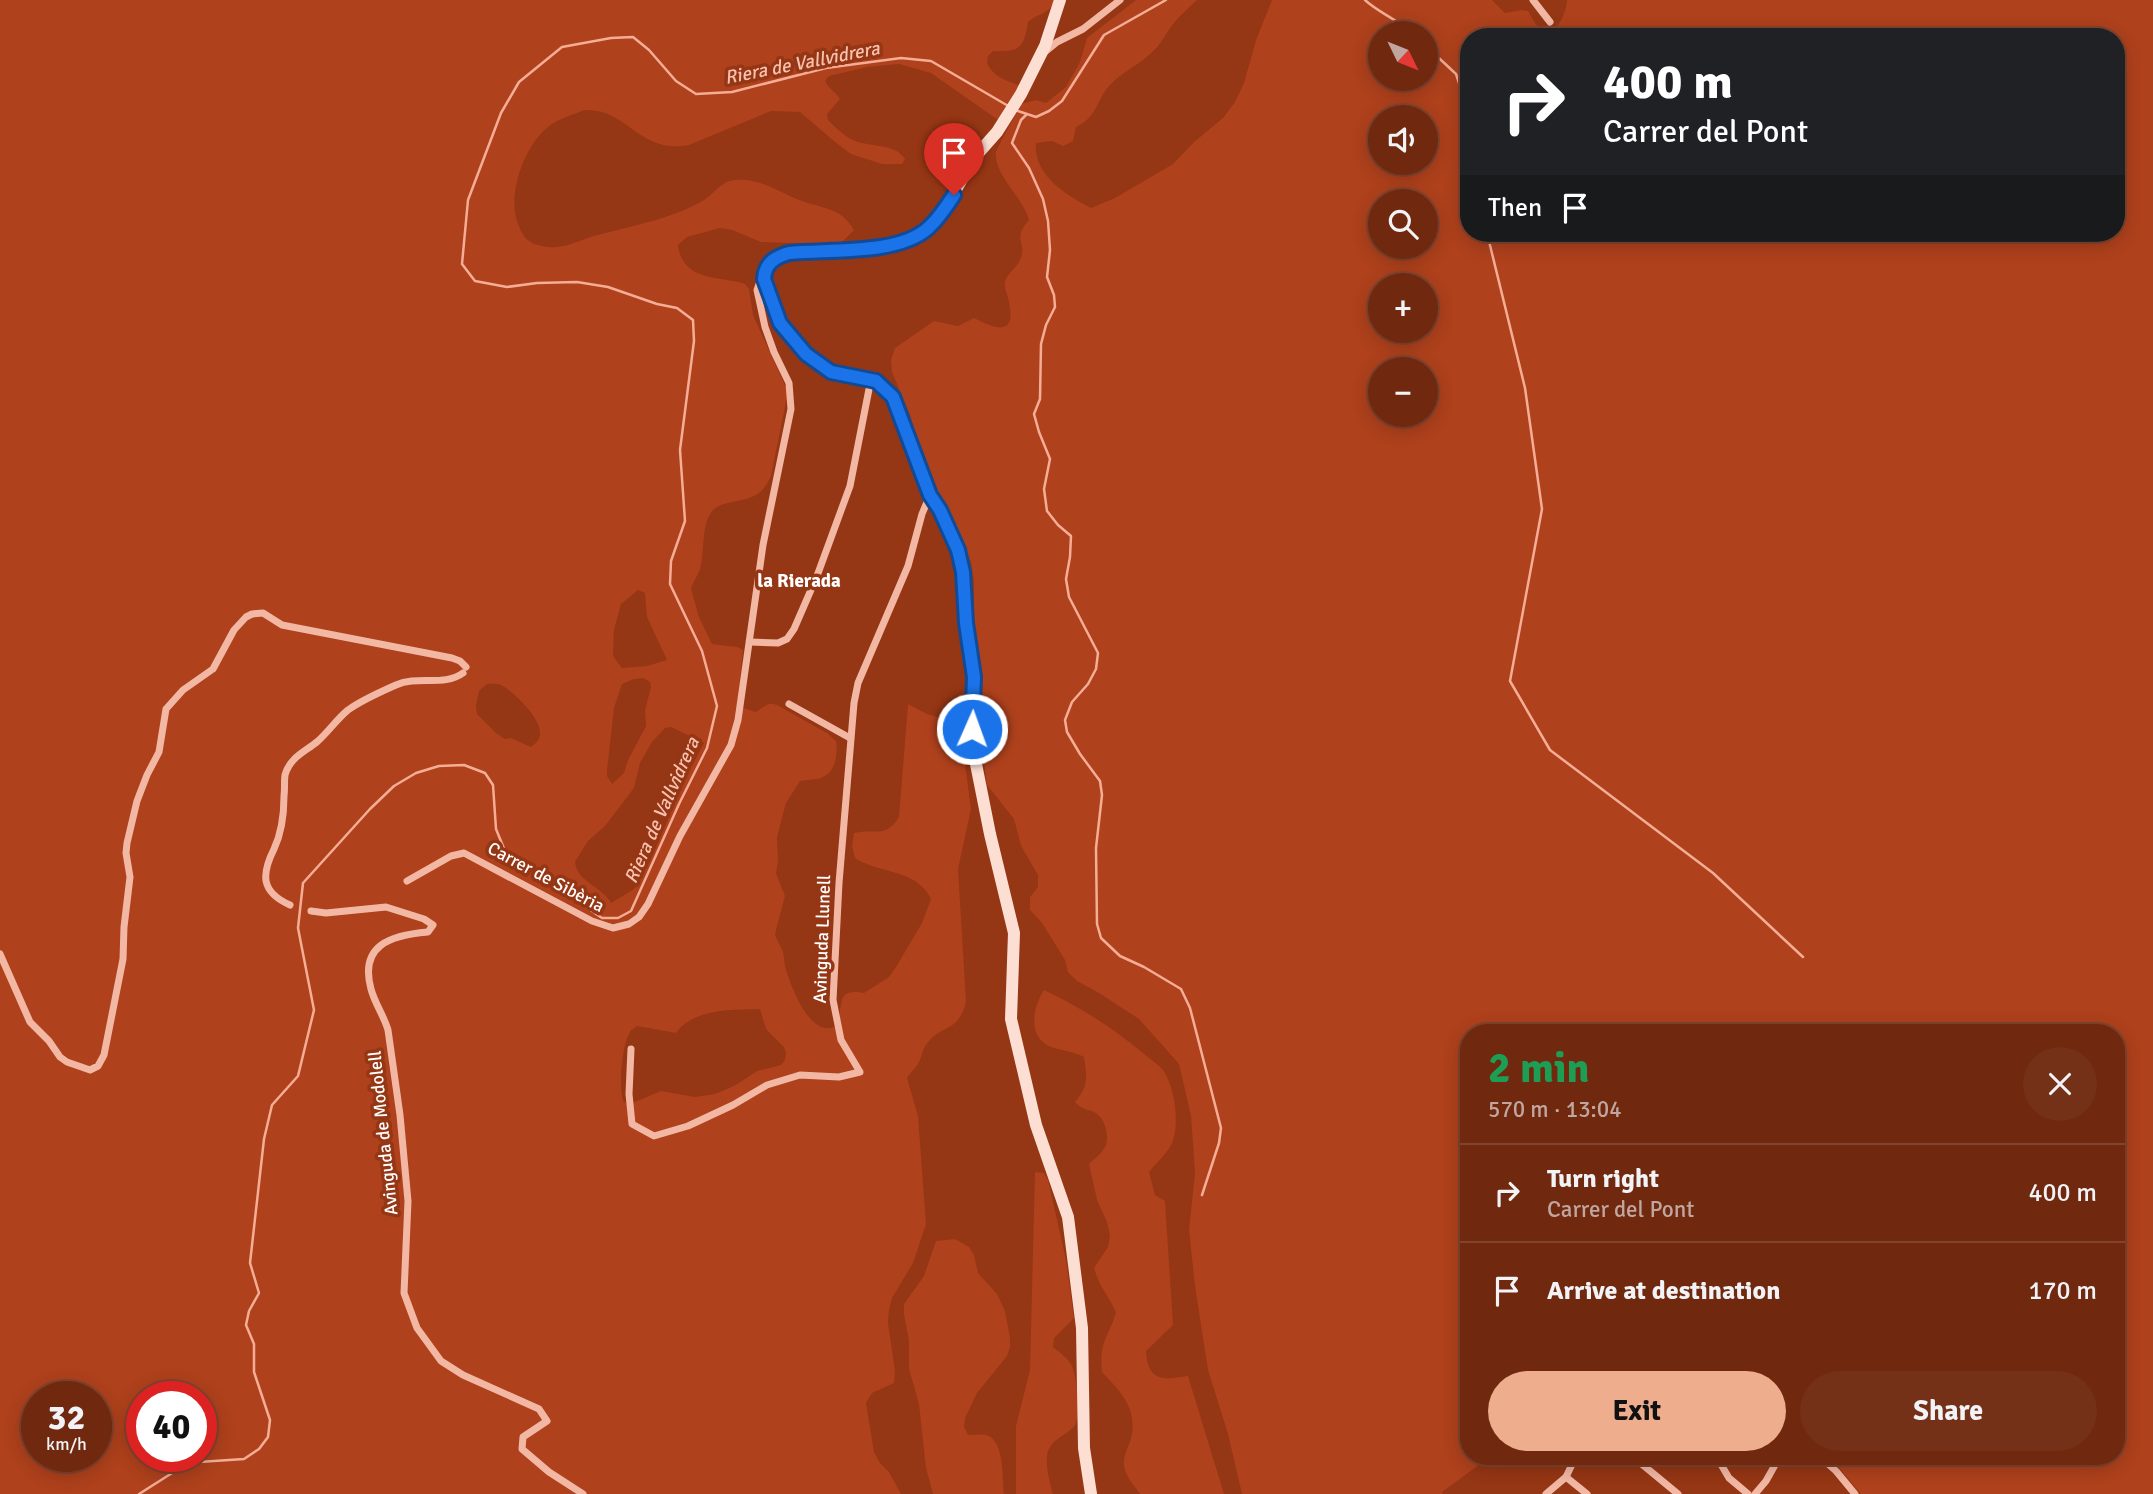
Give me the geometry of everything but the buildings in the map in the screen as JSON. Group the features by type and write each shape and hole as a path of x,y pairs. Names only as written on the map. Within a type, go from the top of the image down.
{"street":[{"path":"1060,0 1040,58 1021,94 997,132 974,158 932,225 921,234 895,244 781,255 769,264 764,279 780,323 806,354 831,372 871,379 881,384 893,397 930,495 958,550 963,572 966,623 974,677 973,750 1014,933 1011,1019 1036,1125 1068,1217 1082,1328 1084,1448 1091,1494"},
{"path":"1040,58 1052,45 1074,34 1119,0"},
{"path":"1533,0 1550,22"},
{"path":"1051,29 1074,34"},
{"path":"1051,29 1056,37 1063,38"},
{"name":"Carrer de Sibèria","path":"407,881 451,856 464,853 602,925 619,927 634,921 648,904 680,836 734,736 763,545 791,405 789,383 769,341 757,290 760,281 764,279"},
{"path":"750,642 770,644 787,639 799,618 850,486 871,379"},
{"name":"Avinguda Llunell","path":"631,1049 629,1094 632,1124 654,1136 688,1126 767,1086 800,1075 839,1077 860,1072 841,1041 833,1000 850,738 858,683 908,566 930,495"},
{"path":"0,954 30,1022 49,1041 56,1053 67,1062 86,1070 99,1066 104,1055 122,967 130,887 127,843 137,801 159,752 166,709 177,695 213,669 234,630 246,617 258,612 263,613 282,625 460,661 464,670 456,678 407,680 355,705 318,741 293,760 286,771 284,781 284,813 280,833 265,874 274,897 290,905"},
{"path":"789,704 850,738"},
{"name":"Avinguda de Modolell","path":"311,911 323,914 397,909 425,919 433,925 428,932 410,933 388,939 374,951 368,963 371,990 388,1030 400,1115 408,1201 404,1293 417,1328 442,1362 463,1375 539,1409 547,1421 523,1437 522,1450 583,1494"},
{"path":"1546,1494 1566,1477 1572,1465"},
{"path":"1643,1465 1678,1494"},
{"path":"1721,1465 1729,1478 1748,1494"},
{"path":"1755,1494 1775,1465"},
{"path":"1829,1465 1855,1494"},
{"path":"1566,1477 1587,1494"}],"shaded area":[{"path":"0,0 1055,0 1046,11 1028,22 1019,47 1009,51 993,51 988,56 987,63 993,72 1022,86 998,120 931,73 899,64 867,67 829,76 825,81 840,99 827,114 828,120 851,139 895,150 905,159 902,164 882,164 851,154 800,112 771,111 689,145 672,146 646,138 600,111 585,110 555,122 539,136 525,158 516,184 515,210 521,230 528,240 547,247 567,245 666,217 692,207 722,185 735,180 754,181 796,199 832,210 844,217 854,230 839,245 761,242 720,228 687,237 678,245 681,256 692,270 709,277 745,284 749,289 753,315 788,392 771,476 756,495 721,505 711,512 705,527 702,562 691,589 699,617 712,644 743,650 737,706 756,712 768,704 777,705 827,733 836,741 836,759 831,770 823,777 800,781 786,803 777,837 776,873 785,896 775,934 783,951 785,966 796,997 818,1025 827,1028 836,1026 844,996 848,993 864,993 889,977 922,923 931,899 924,889 907,877 855,858 852,846 854,833 884,830 899,817 908,704 927,714 951,721 959,730 962,742 971,809 958,869 966,1001 959,1019 932,1038 907,1078 918,1116 926,1224 913,1263 892,1298 889,1310 894,1383 872,1393 866,1403 874,1452 901,1494 0,1494","holes":["638,590 645,593 647,617 667,660 647,666 622,668 613,656 614,630 621,604","643,678 650,682 645,710 646,726 624,773 612,784 607,770 614,708 622,684","487,684 495,684 514,694 532,714 539,727 536,743 531,747 511,738 505,739 496,733 477,714 479,691","671,727 704,743 685,779 651,859 634,889 611,903 580,874 575,862 588,841 605,826 634,788 640,763 652,742 665,728","760,1009 766,1029 784,1047 785,1060 781,1065 757,1071 734,1086 715,1094 695,1097 661,1091 630,1104 624,1102 621,1088 624,1048 630,1032 637,1026 676,1033 684,1025 703,1015"]},
{"path":"1136,0 1197,0 1176,21 1153,52 1110,85 1089,118 1076,127 1073,141 1063,146 1052,141 1036,143 1036,154 1045,174 1071,197 1091,208 1115,198 1173,164 1223,118 1244,83 1256,40 1272,0 1492,0 1505,13 1528,11 1540,28 1460,28 1460,242 2125,242 2125,28 1555,28 1566,9 1567,0 2153,0 2153,1494 1861,1494 1837,1465 2125,1465 2125,1024 1460,1024 1460,1465 1479,1465 1442,1492 1443,1494 1242,1494 1228,1434 1208,1370 1195,1286 1189,1230 1195,1173 1191,1116 1179,1064 1139,1019 1077,981 1068,972 1065,960 1042,923 1030,910 1030,897 1038,887 1038,875 1021,846 1014,819 987,785 982,746 981,678 974,643 974,581 971,562 958,530 926,471 910,415 892,372 891,360 895,348 934,321 958,326 974,318 992,326 1004,327 1008,324 1010,310 1005,282 1020,260 1021,232 1029,220 999,168 996,151 1021,104 1036,100 1046,103 1066,87 1080,62 1087,38"},
{"path":"1044,990 1120,1035 1161,1068 1171,1086 1176,1116 1172,1143 1149,1172 1155,1195 1165,1201 1173,1325 1146,1351 1147,1361 1158,1377 1188,1376 1224,1494 1140,1494 1126,1473 1124,1462 1133,1428 1130,1410 1121,1394 1102,1372 1101,1362 1103,1347 1116,1312 1094,1268 1108,1247 1110,1235 1097,1200 1089,1164 1105,1147 1107,1133 1098,1115 1075,1102 1086,1081 1084,1057 1047,1045 1037,1033 1035,1011"},
{"path":"1035,1172 1044,1173 1048,1180 1066,1260 1074,1318 1054,1338 1053,1347 1066,1358 1074,1371 1078,1413 1075,1425 1054,1442 1048,1451 1048,1475 1053,1494 1016,1494 1016,1426 1030,1370"},
{"path":"955,1239 969,1247 974,1255 978,1273 997,1294 1005,1311 1010,1338 1007,1356 977,1393 965,1418 964,1427 968,1435 986,1435 997,1444 1004,1494 933,1494 926,1468 919,1404 909,1369 909,1341 904,1304 924,1276 936,1241"}],"waterway":[{"name":"Riera de Vallvidrera","path":"1015,110 1036,117 1049,111 1062,101 1104,35 1166,0"},
{"path":"1365,0 1395,21"},
{"name":"Riera de Vallvidrera","path":"139,1494 180,1468 199,1462 244,1459 259,1449 268,1437 270,1420 254,1372 254,1344 246,1325 249,1311 259,1293 250,1263 264,1139 272,1105 298,1076 314,1010 298,928 303,883 394,786 416,773 439,766 464,765 485,773 493,785 496,829 505,851 602,918 618,918 631,911 707,748 717,706 702,651 670,584 671,561 685,521 680,450 694,341 693,320 677,308 608,287 577,282 507,287 475,281 462,264 468,200 501,113 519,82 562,47 633,37 649,50 676,81 696,94 732,92 826,68 901,58 931,61 1010,107"},
{"path":"1438,57 1456,74 1460,86"},
{"path":"1026,115 1021,120 1012,143 1029,168 1043,199 1050,250 1047,277 1054,295 1055,307 1041,344 1040,399 1034,414 1050,459 1044,489 1047,511 1071,536 1066,579 1069,597 1098,653 1096,669 1088,684 1072,702 1065,720 1067,732 1100,781 1102,795 1096,848 1097,924 1101,938 1120,956 1181,989 1190,1008 1221,1128 1219,1143 1202,1195"},
{"path":"1489,242 1525,388 1542,509 1510,681 1550,750 1713,873 1803,957"}],"district":[{"name":"la Rierada","path":"799,580"}],"route":[{"path":"954,195 932,225 914,238 895,244 843,251 781,255 766,268 764,279 780,323 799,348 831,372 876,381 893,397 930,495 940,510 958,550 963,572 966,623 974,677 972,729"}]}
